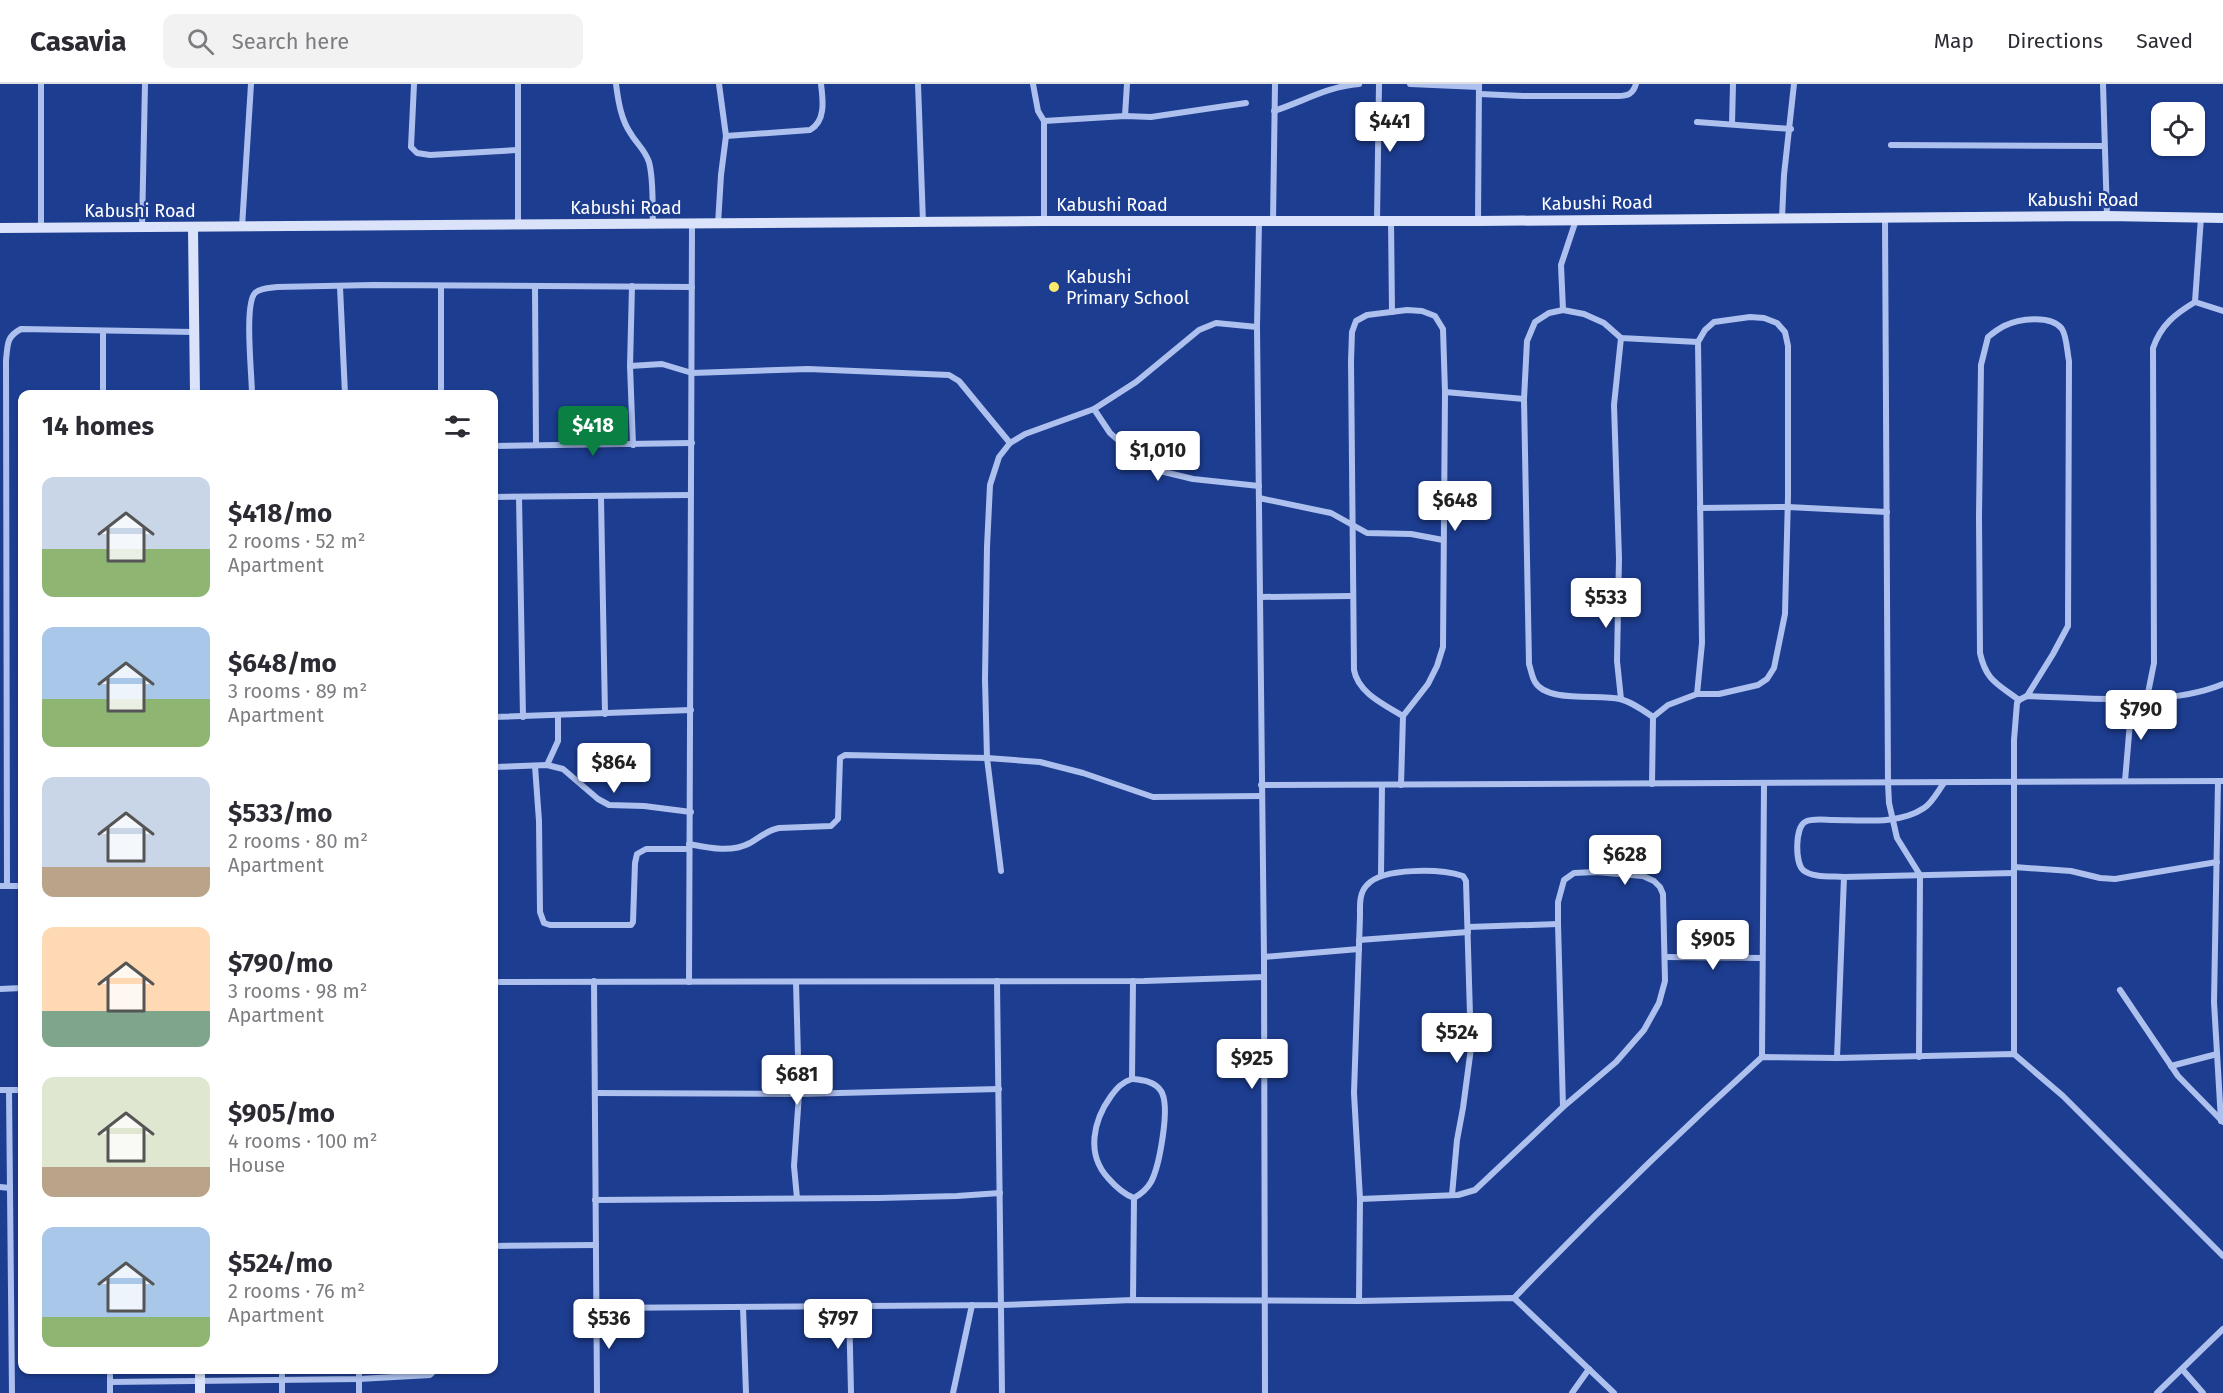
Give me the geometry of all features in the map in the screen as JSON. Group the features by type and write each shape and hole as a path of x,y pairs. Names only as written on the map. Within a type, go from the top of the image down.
{"main road":[{"name":"Kabushi Road","path":"0,228 2107,216 2223,218"},
{"path":"194,228 195,390"},
{"path":"200,1375 200,1393"}],"street":[{"path":"41,84 41,228"},
{"path":"142,227 145,84"},
{"path":"242,227 251,84"},
{"path":"414,84 411,147 417,153 430,155 517,150"},
{"path":"518,84 518,224"},
{"path":"616,84 625,122 630,134 645,152 649,164 653,225"},
{"path":"718,224 726,136 719,84"},
{"path":"726,136 810,130 816,126 822,113 824,104 821,84"},
{"path":"918,84 923,222"},
{"path":"1033,84 1038,111 1044,121 1044,221"},
{"path":"1125,116 1127,84"},
{"path":"1273,222 1275,84"},
{"path":"1274,111 1343,85 1359,84"},
{"path":"1377,221 1379,84"},
{"path":"1410,84 1479,88 1523,96 1618,96 1634,91 1636,84"},
{"path":"1732,124 1733,84"},
{"path":"1782,218 1784,175 1791,129 1794,84"},
{"path":"2103,84 2103,146 2107,216"},
{"path":"1478,221 1479,88"},
{"path":"1044,121 1125,116 1151,117 1246,103"},
{"path":"1697,122 1791,129"},
{"path":"1891,146 2103,146"},
{"path":"2195,302 2201,217"},
{"path":"1885,219 1888,783 1892,819 1897,838 1920,874 1919,1057"},
{"path":"1563,310 1561,265 1576,220"},
{"path":"1391,221 1392,312"},
{"path":"1259,222 1257,327 1264,957 1265,1393"},
{"path":"689,982 692,225"},
{"path":"252,390 250,323 253,297 256,291 277,287 373,285 692,287"},
{"path":"441,286 441,390"},
{"path":"632,286 630,366 633,445"},
{"path":"340,287 345,390"},
{"path":"535,287 536,445"},
{"path":"2195,302 2223,311"},
{"path":"2147,698 2154,663 2153,348 2165,325 2176,314 2195,302"},
{"path":"1653,717 1638,706 1621,699 1558,695 1545,692 1534,682 1529,664 1524,399 1527,341 1535,322 1548,313 1563,310 1584,314 1604,323 1621,338 1698,342"},
{"path":"1401,785 1403,716 1428,684 1443,647 1445,392 1443,329 1435,316 1422,311 1367,315 1356,321 1352,332 1353,660 1356,680 1368,693 1403,716"},
{"path":"1653,717 1668,705 1697,694 1719,694 1758,685 1767,679 1774,668 1785,614 1789,363 1785,332 1777,324 1764,318 1750,317 1714,322 1705,330 1698,342 1702,643 1697,694"},
{"path":"2019,700 1992,681 1983,670 1980,653 1981,365 1988,337 2006,325 2036,320 2055,323 2060,327 2064,332 2069,361 2068,626 2027,696"},
{"path":"1001,871 987,758 985,611 990,485 999,457 1010,443 1040,428 1094,409 1136,382 1199,330 1216,324 1257,327"},
{"path":"4,886 6,360 8,340 11,334 21,329 194,332"},
{"path":"103,332 103,390"},
{"path":"1621,338 1614,405 1619,558 1617,661 1621,699"},
{"path":"630,366 662,364 692,373 808,369 949,375 959,381 1010,443"},
{"path":"1445,392 1524,399"},
{"path":"1094,409 1110,433 1143,462 1160,471 1193,479 1259,486"},
{"path":"498,446 692,443"},
{"path":"498,498 692,495"},
{"path":"519,497 523,717"},
{"path":"601,498 605,714"},
{"path":"1259,498 1331,513 1367,533 1411,534 1443,540"},
{"path":"1700,508 1788,507 1887,512"},
{"path":"1260,597 1352,596"},
{"path":"2014,1054 2014,740 2019,700 2027,696 2147,698 2189,694 2223,684"},
{"path":"2125,781 2132,699"},
{"path":"498,717 691,710"},
{"path":"548,765 558,741 558,715"},
{"path":"1652,784 1653,717"},
{"path":"535,766 539,821 540,912 544,923 550,925 631,925 633,922 634,862 637,854 646,849 689,847 724,849 747,844 772,829 831,826 838,819 840,758 843,755 987,758 1040,762 1083,773 1153,797 1262,796"},
{"path":"498,767 548,765 563,769 598,799 609,805 644,806 690,812"},
{"path":"1261,785 2220,781 2214,1002 2222,1121"},
{"path":"1944,783 1925,807 1908,816 1892,819 1805,822 1799,830 1797,844 1800,864 1804,871 1818,875 1844,877 2014,870 2071,871 2115,879 2217,862"},
{"path":"1762,1057 1764,784"},
{"path":"1381,875 1382,785"},
{"path":"1360,1199 1452,1195 1468,1193 1480,1187 1563,1107 1616,1062 1644,1030 1663,991 1665,957 1663,894 1654,881 1642,876 1596,872 1568,875 1560,888 1558,924 1563,1107"},
{"path":"1359,1301 1360,1199 1354,1093 1361,897 1366,886 1381,875 1453,873 1463,876 1466,881 1471,1048 1465,1100 1457,1140 1452,1195"},
{"path":"1837,1058 1844,877"},
{"path":"1359,940 1558,924"},
{"path":"1264,957 1359,949"},
{"path":"1665,957 1762,958"},
{"path":"498,981 1133,981 1264,977"},
{"path":"594,981 597,1393"},
{"path":"997,981 1002,1393"},
{"path":"1132,1079 1133,981"},
{"path":"796,982 799,1094 794,1166 797,1197"},
{"path":"0,989 18,988"},
{"path":"2120,990 2170,1066 2222,1121"},
{"path":"2214,1002 2223,1003"},
{"path":"1514,1298 1678,1133 1762,1057 1837,1058 2014,1054 2064,1096 2223,1257"},
{"path":"2170,1066 2217,1054"},
{"path":"1132,1079 1155,1085 1160,1089 1164,1101 1161,1151 1157,1165 1147,1188 1134,1197 1128,1196 1103,1173 1094,1152 1093,1142 1099,1117 1105,1104 1119,1086 1132,1079"},
{"path":"595,1094 799,1094 999,1089"},
{"path":"0,1090 18,1090"},
{"path":"9,1090 12,1393"},
{"path":"0,1187 10,1188"},
{"path":"595,1200 879,1198 1000,1193"},
{"path":"1133,1300 1134,1197"},
{"path":"498,1246 596,1245"},
{"path":"596,1308 1002,1305 1133,1300 1359,1301 1514,1298 1614,1393"},
{"path":"953,1393 972,1305"},
{"path":"849,1306 851,1393"},
{"path":"743,1307 746,1393"},
{"path":"2157,1393 2223,1329"},
{"path":"1572,1393 1589,1369"},
{"path":"2182,1369 2203,1393"},
{"path":"110,1374 110,1393"},
{"path":"282,1374 282,1393"},
{"path":"359,1374 359,1393"},
{"path":"110,1382 200,1375 282,1379 359,1379 431,1374"}],"place":[{"name":"Kabushi Primary School","path":"1054,287"}]}
